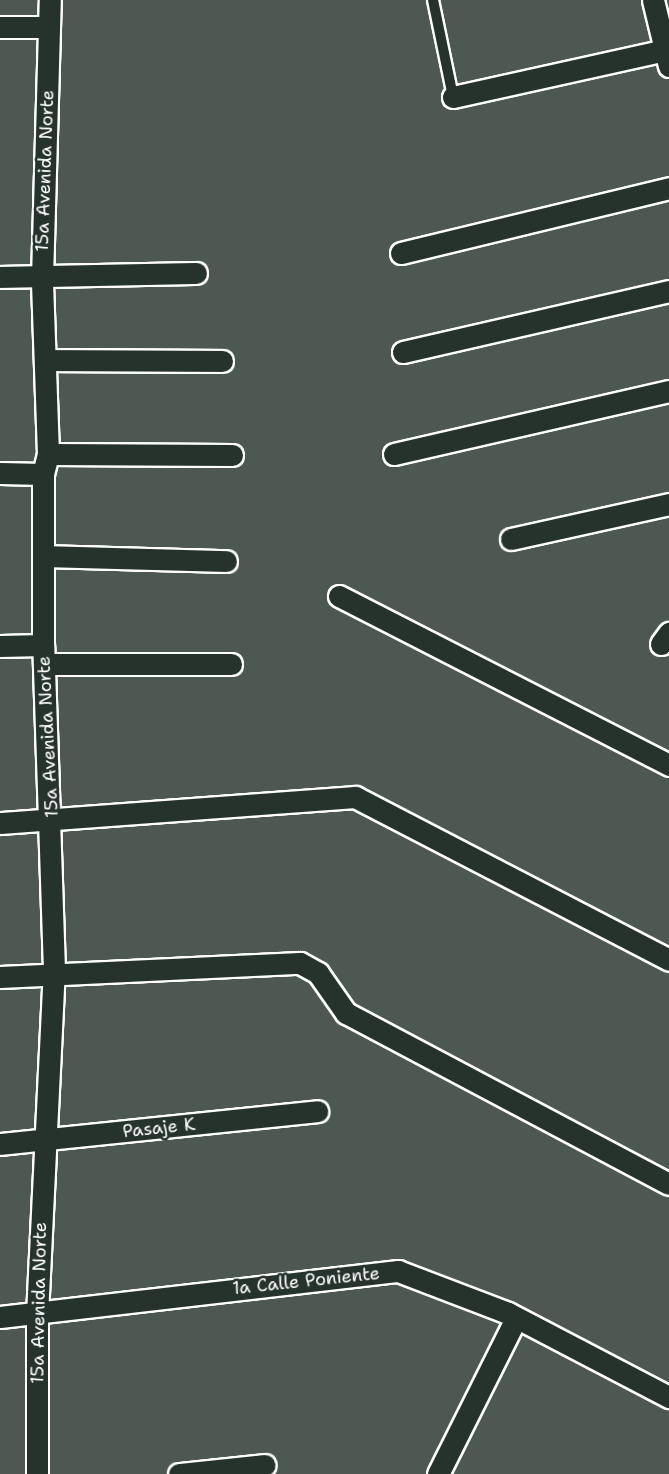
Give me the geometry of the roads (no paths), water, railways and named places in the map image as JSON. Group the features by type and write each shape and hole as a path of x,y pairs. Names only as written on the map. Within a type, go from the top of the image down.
{"street":[{"name":"15a Avenida Norte","path":"37,1474 37,1315 54,970 52,818 44,654 47,360 42,279 50,0"},
{"path":"453,97 668,55 653,0"},
{"path":"0,27 49,27"},
{"path":"401,253 669,188"},
{"path":"0,277 42,279 195,273"},
{"path":"403,352 669,291"},
{"path":"47,360 222,361"},
{"path":"394,454 669,391"},
{"path":"0,473 46,464 232,455"},
{"path":"511,538 669,504"},
{"path":"44,556 226,561"},
{"path":"339,596 669,765"},
{"path":"0,646 44,654 232,664"},
{"path":"0,823 253,808 355,797 669,960"},
{"path":"0,977 54,970 300,963 318,972 346,1013 669,1184"},
{"name":"Pasaje K","path":"0,1144 317,1111"},
{"name":"1a Calle Poniente","path":"0,1317 37,1315 398,1271 516,1318 669,1397"},
{"path":"438,1474 516,1318"},
{"path":"179,1474 265,1465"}],"lane":[{"path":"433,0 453,97"}]}
